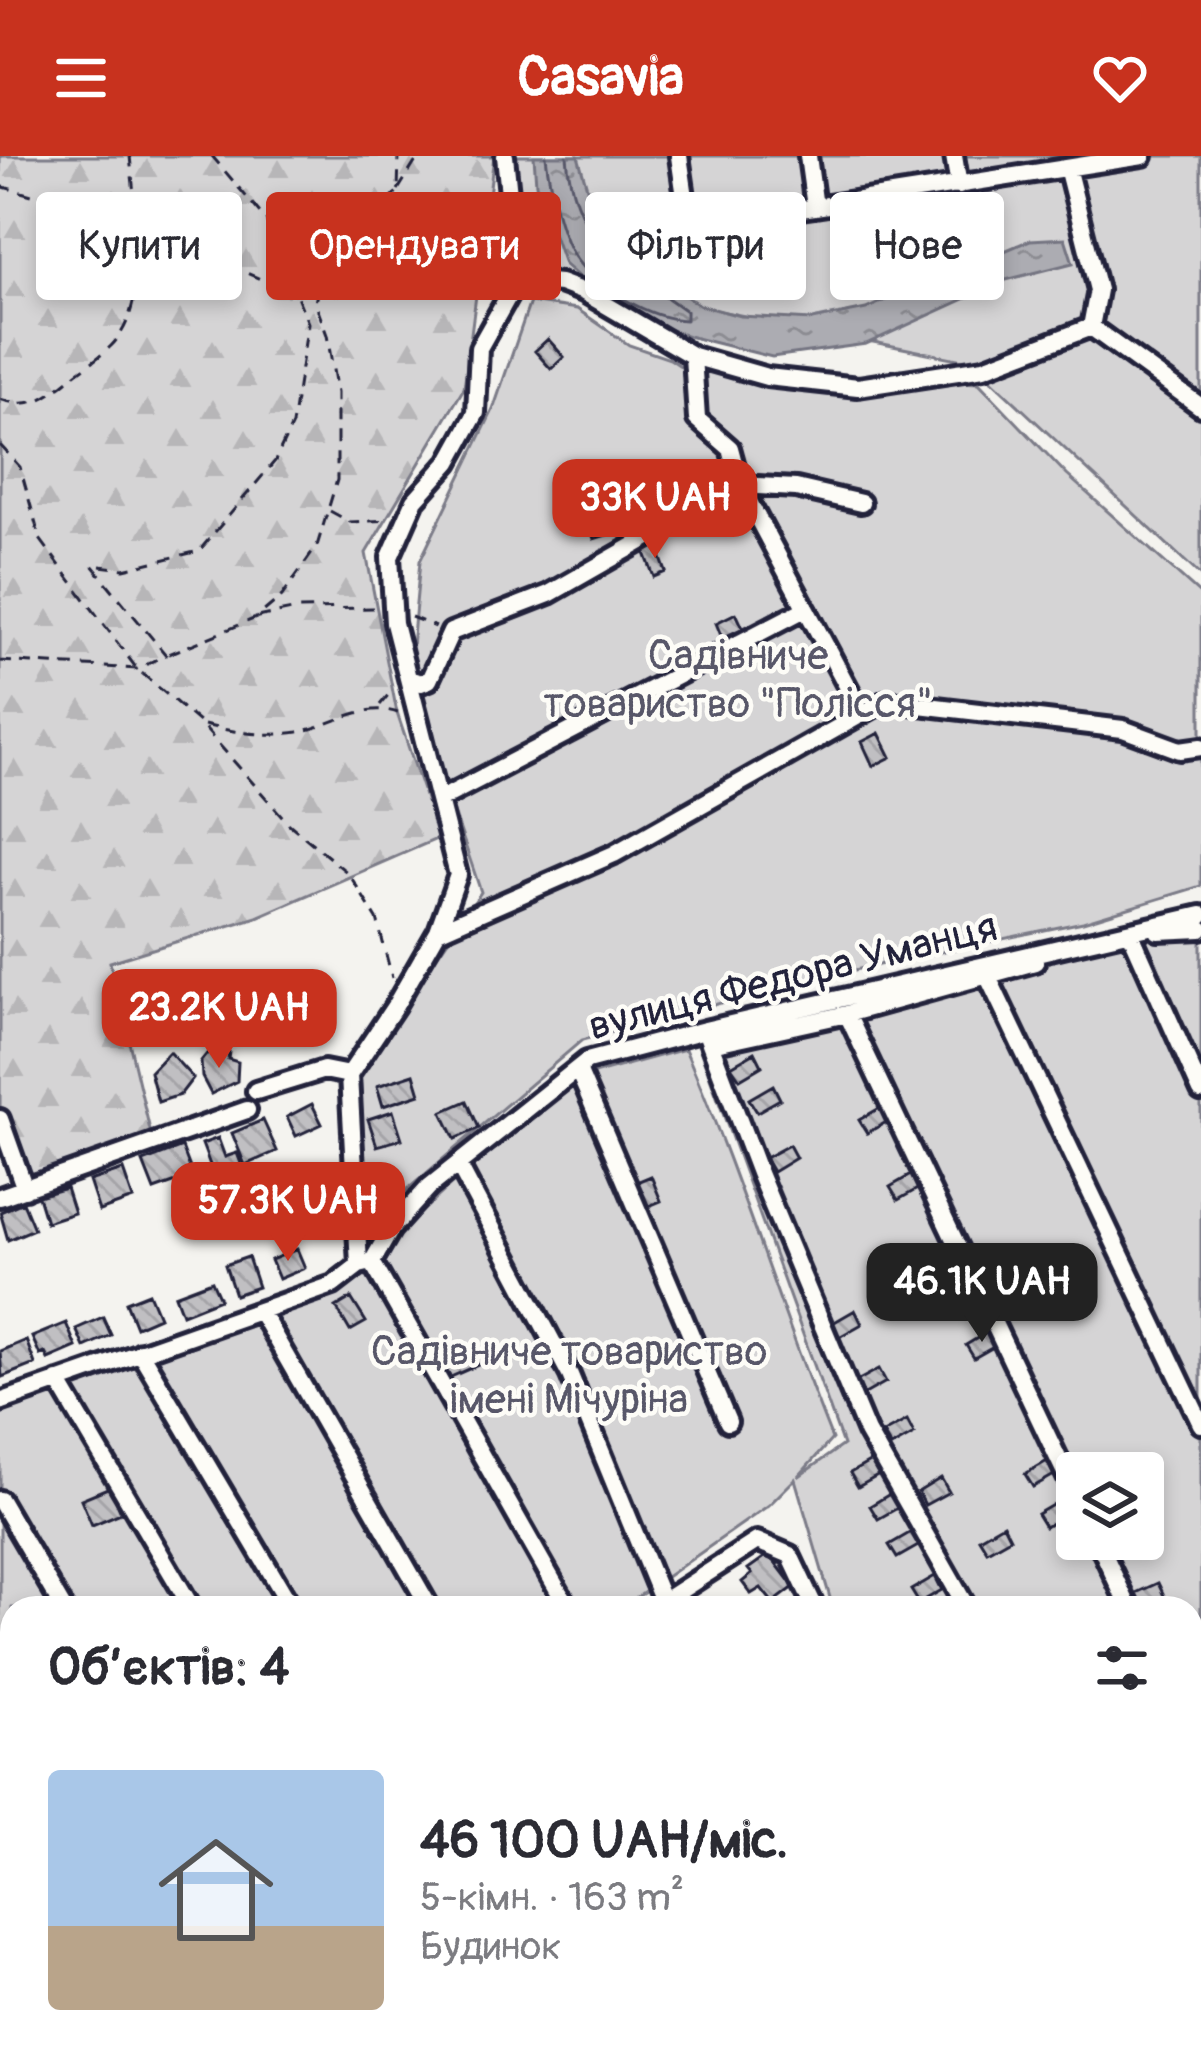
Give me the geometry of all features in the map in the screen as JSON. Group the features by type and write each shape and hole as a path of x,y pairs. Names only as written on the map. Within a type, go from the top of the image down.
{"street":[{"path":"506,156 510,192"},
{"path":"679,156 686,204 703,223 1143,156"},
{"path":"808,156 815,207"},
{"path":"954,156 958,186"},
{"path":"1068,171 1097,290 1091,327"},
{"path":"561,283 693,356 767,377 858,387 984,368 1091,327"},
{"path":"506,300 479,348 476,413 449,462 415,500 390,557 393,610 458,875 438,931 349,1075 365,1264 561,1596"},
{"path":"1091,327 1201,407"},
{"path":"693,356 698,419 730,448 740,485 861,712"},
{"path":"409,679 429,680 451,632 549,594 740,485 796,488 861,503"},
{"path":"439,800 805,608"},
{"path":"438,931 614,854 885,701 1123,729 1180,750 1201,747"},
{"name":"вулиця Федора Уманця","path":"0,1402 333,1285 365,1264 429,1187 587,1061 708,1037 1201,914"},
{"path":"960,1596 867,1432 708,1037 848,1014 1130,932 1201,929"},
{"path":"1130,932 1201,1091"},
{"path":"988,977 1201,1424"},
{"path":"848,1014 1056,1454"},
{"path":"256,1091 324,1070 349,1075"},
{"path":"578,1070 728,1422"},
{"path":"0,1197 248,1110"},
{"path":"0,1119 25,1189"},
{"path":"458,1164 570,1375 656,1596"},
{"path":"260,1311 423,1596"},
{"path":"140,1352 285,1596"},
{"path":"58,1381 185,1596"},
{"path":"0,1500 56,1596"},
{"path":"673,1596 757,1541 790,1555 809,1596"},
{"path":"1106,1560 1123,1596"}],"path":[{"path":"130,156 133,192"},
{"path":"212,156 266,220"},
{"path":"398,191 399,156"},
{"path":"256,617 282,596 317,545 337,480 337,393 316,302 320,280 330,259 398,191 418,156"},
{"path":"0,186 36,196"},
{"path":"0,399 30,404 49,396 113,344 130,319 135,300"},
{"path":"166,655 92,565 124,568 199,551 275,461 298,401 308,323 298,300"},
{"path":"0,445 20,467 40,539 137,669 200,724 290,824 350,874 377,920 391,960 395,1006"},
{"path":"328,510 350,522 386,520 409,512"},
{"path":"0,661 137,669 256,617 298,609 393,610 451,632"},
{"path":"200,724 255,737 304,731 379,706 405,715"}],"green space":[{"path":"0,156 494,156 489,192 266,192 266,300 475,300 464,388 366,553 397,713 439,838 257,917 110,962 153,1143 25,1185 0,1113"},
{"path":"502,156 1201,156 1201,576 972,362 665,300 806,300 806,192 585,192 585,284 561,279 561,192 511,192"},
{"name":"Садівниче товариство \"Полісся\"","path":"530,302 577,309 629,345 685,369 979,383 1067,475 1201,595 1201,886 1083,922 807,980 582,1040 366,1225 354,1076 481,892 409,679 420,561 493,410"},
{"name":"Садівниче товариство імені Мічуріна","path":"1201,915 1201,1596 829,1596 795,1479 769,1505 639,1596 0,1596 0,1406 332,1295 481,1157 586,1076 685,1049 832,1439 798,1477 843,1445 699,1047"}],"water":[{"path":"534,156 578,156 588,192 585,283 561,255 561,192 539,192"},
{"path":"1065,238 1073,263 1006,280 1004,251 1030,240"},
{"path":"605,300 692,300 740,316 812,320 886,300 962,300 866,344 772,357 688,336 617,311"}],"building":[{"path":"548,339 564,357 551,369 535,351"},
{"path":"605,511 613,533 594,539 586,517"},
{"path":"656,545 666,572 654,577 644,550"},
{"path":"736,613 743,628 722,638 716,623"},
{"path":"879,733 891,757 873,766 862,742"},
{"path":"221,1049 229,1052 228,1059 238,1062 237,1081 211,1094 202,1077 201,1061 210,1050 219,1055"},
{"path":"169,1052 193,1078 180,1095 158,1102 150,1072"},
{"path":"755,1052 762,1066 740,1079 731,1066"},
{"path":"414,1074 420,1094 383,1106 377,1086"},
{"path":"773,1085 780,1099 757,1112 749,1099"},
{"path":"467,1101 479,1128 455,1139 442,1112"},
{"path":"312,1104 322,1124 296,1136 287,1117"},
{"path":"883,1106 890,1120 867,1133 859,1120"},
{"path":"393,1111 402,1139 377,1146 368,1119"},
{"path":"263,1120 277,1151 245,1165 232,1133"},
{"path":"218,1138 225,1157 237,1153 245,1174 222,1182 218,1171 213,1173 202,1144"},
{"path":"789,1145 796,1158 773,1172 765,1158"},
{"path":"182,1147 193,1176 154,1190 143,1162"},
{"path":"123,1170 133,1199 99,1211 89,1181"},
{"path":"914,1173 921,1187 898,1200 890,1187"},
{"path":"651,1176 661,1201 644,1208 634,1183"},
{"path":"66,1188 74,1213 46,1222 38,1196"},
{"path":"23,1202 34,1229 8,1240 0,1212"},
{"path":"950,1246 958,1260 935,1273 927,1260"},
{"path":"297,1249 305,1268 279,1279 271,1260"},
{"path":"248,1257 258,1287 235,1295 225,1265"},
{"path":"212,1281 220,1299 182,1314 175,1295"},
{"path":"149,1293 159,1317 136,1327 126,1302"},
{"path":"351,1298 366,1322 350,1331 336,1307"},
{"path":"855,1310 862,1324 839,1337 831,1324"},
{"path":"103,1317 111,1335 84,1347 76,1329"},
{"path":"66,1323 76,1347 48,1359 45,1353 40,1355 32,1337"},
{"path":"989,1331 997,1345 974,1358 966,1345"},
{"path":"26,1340 35,1364 2,1377 0,1351"},
{"path":"469,1347 478,1365 446,1379 438,1362"},
{"path":"879,1369 886,1382 863,1395 855,1382"},
{"path":"907,1420 914,1434 891,1447 883,1433"},
{"path":"873,1460 881,1474 858,1487 850,1473"},
{"path":"1049,1460 1056,1474 1033,1487 1025,1474"},
{"path":"941,1478 949,1492 925,1505 918,1492"},
{"path":"110,1487 121,1513 92,1525 81,1499"},
{"path":"893,1492 901,1506 878,1519 870,1506"},
{"path":"1056,1503 1056,1521 1045,1527 1037,1514"},
{"path":"1003,1524 1010,1538 987,1551 979,1538"},
{"path":"913,1531 920,1545 897,1558 889,1545"},
{"path":"769,1554 794,1587 782,1596 767,1596 761,1588 751,1594 742,1582 752,1574 748,1569"},
{"path":"935,1576 942,1590 915,1596 911,1590"},
{"path":"1158,1583 1164,1596 1137,1596"}]}
